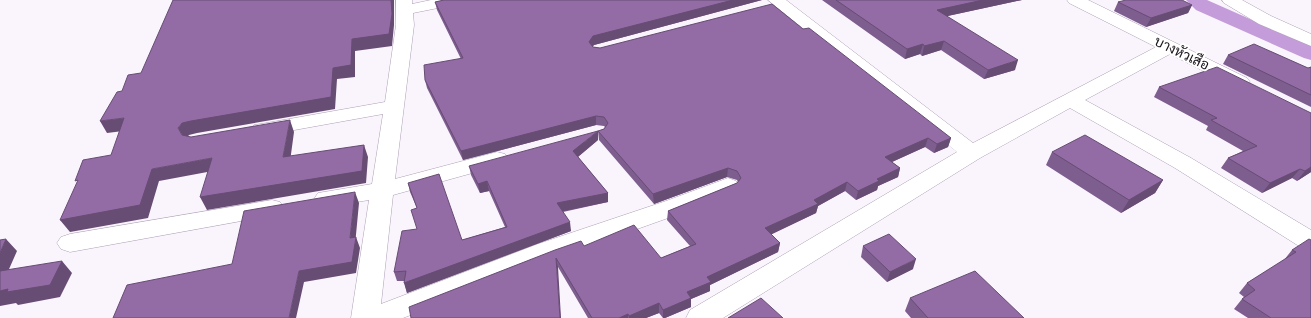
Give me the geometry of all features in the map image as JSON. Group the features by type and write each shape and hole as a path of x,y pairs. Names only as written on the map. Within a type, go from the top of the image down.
{"street":[{"path":"365,318 405,25 405,5 457,0"},
{"name":"บางหัวเสือ","path":"1075,0 1254,89"},
{"path":"1230,0 1265,20 1311,41"},
{"path":"773,3 972,153"},
{"path":"700,318 972,153 1169,47"},
{"path":"1070,100 1183,163 1311,242"},
{"path":"242,133 394,106"},
{"path":"70,243 382,190 512,155"},
{"path":"373,318 547,251 674,207 728,186"}],"building":[{"path":"173,0 391,0 392,14 389,34 352,39 351,65 333,68 331,97 191,121 182,123 178,128 182,135 191,137 290,120 283,157 364,145 362,171 200,197 212,158 152,169 140,205 60,220 78,180 75,181 83,160 111,155 124,118 100,121 117,92 122,91 128,75 141,73"},
{"path":"444,0 733,0 593,36 589,42 593,47 600,48 772,4 803,29 809,28 951,138 937,144 928,138 885,157 900,168 877,179 879,181 858,191 847,182 814,200 818,204 765,228 780,243 707,277 711,282 687,292 691,298 663,310 659,303 629,316 628,314 619,318 592,318 556,258 560,318 411,318 409,307 555,250 581,241 584,246 634,225 661,258 696,244 668,211 737,183 741,178 737,171 728,168 653,194 598,131 604,129 608,123 604,117 596,116 461,151 425,80 424,65 463,58 435,2"},
{"path":"836,0 983,0 937,10 1018,60 988,70 944,41 924,46 923,44 907,49"},
{"path":"1126,0 1182,0 1192,5 1151,18 1118,2"},
{"path":"1254,44 1308,68 1311,67 1311,95 1228,55"},
{"path":"1217,67 1311,113 1311,167 1305,171 1300,169 1270,183 1228,158 1257,146 1211,120 1217,118 1159,87"},
{"path":"598,131 573,151 608,193 557,203 570,222 404,283 406,271 394,272 402,231 417,229 411,210 417,208 408,183 439,174 462,240 507,227 487,181 478,184 469,166"},
{"path":"1085,135 1163,180 1129,200 1052,152"},
{"path":"355,192 350,238 356,237 352,262 299,271 289,318 113,318 127,285 232,264 244,211"},
{"path":"889,234 916,259 890,272 863,246"},
{"path":"6,239 0,253 0,240"},
{"path":"1309,239 1311,240 1311,318 1271,318 1242,299 1255,290 1247,283 1296,252 1292,250"},
{"path":"62,261 50,285 7,292 8,289 0,291 0,271"},
{"path":"975,271 1024,318 928,318 910,298"},
{"path":"761,298 783,318 728,318"}],"waterway":[{"path":"1195,0 1203,6 1311,54"}]}
